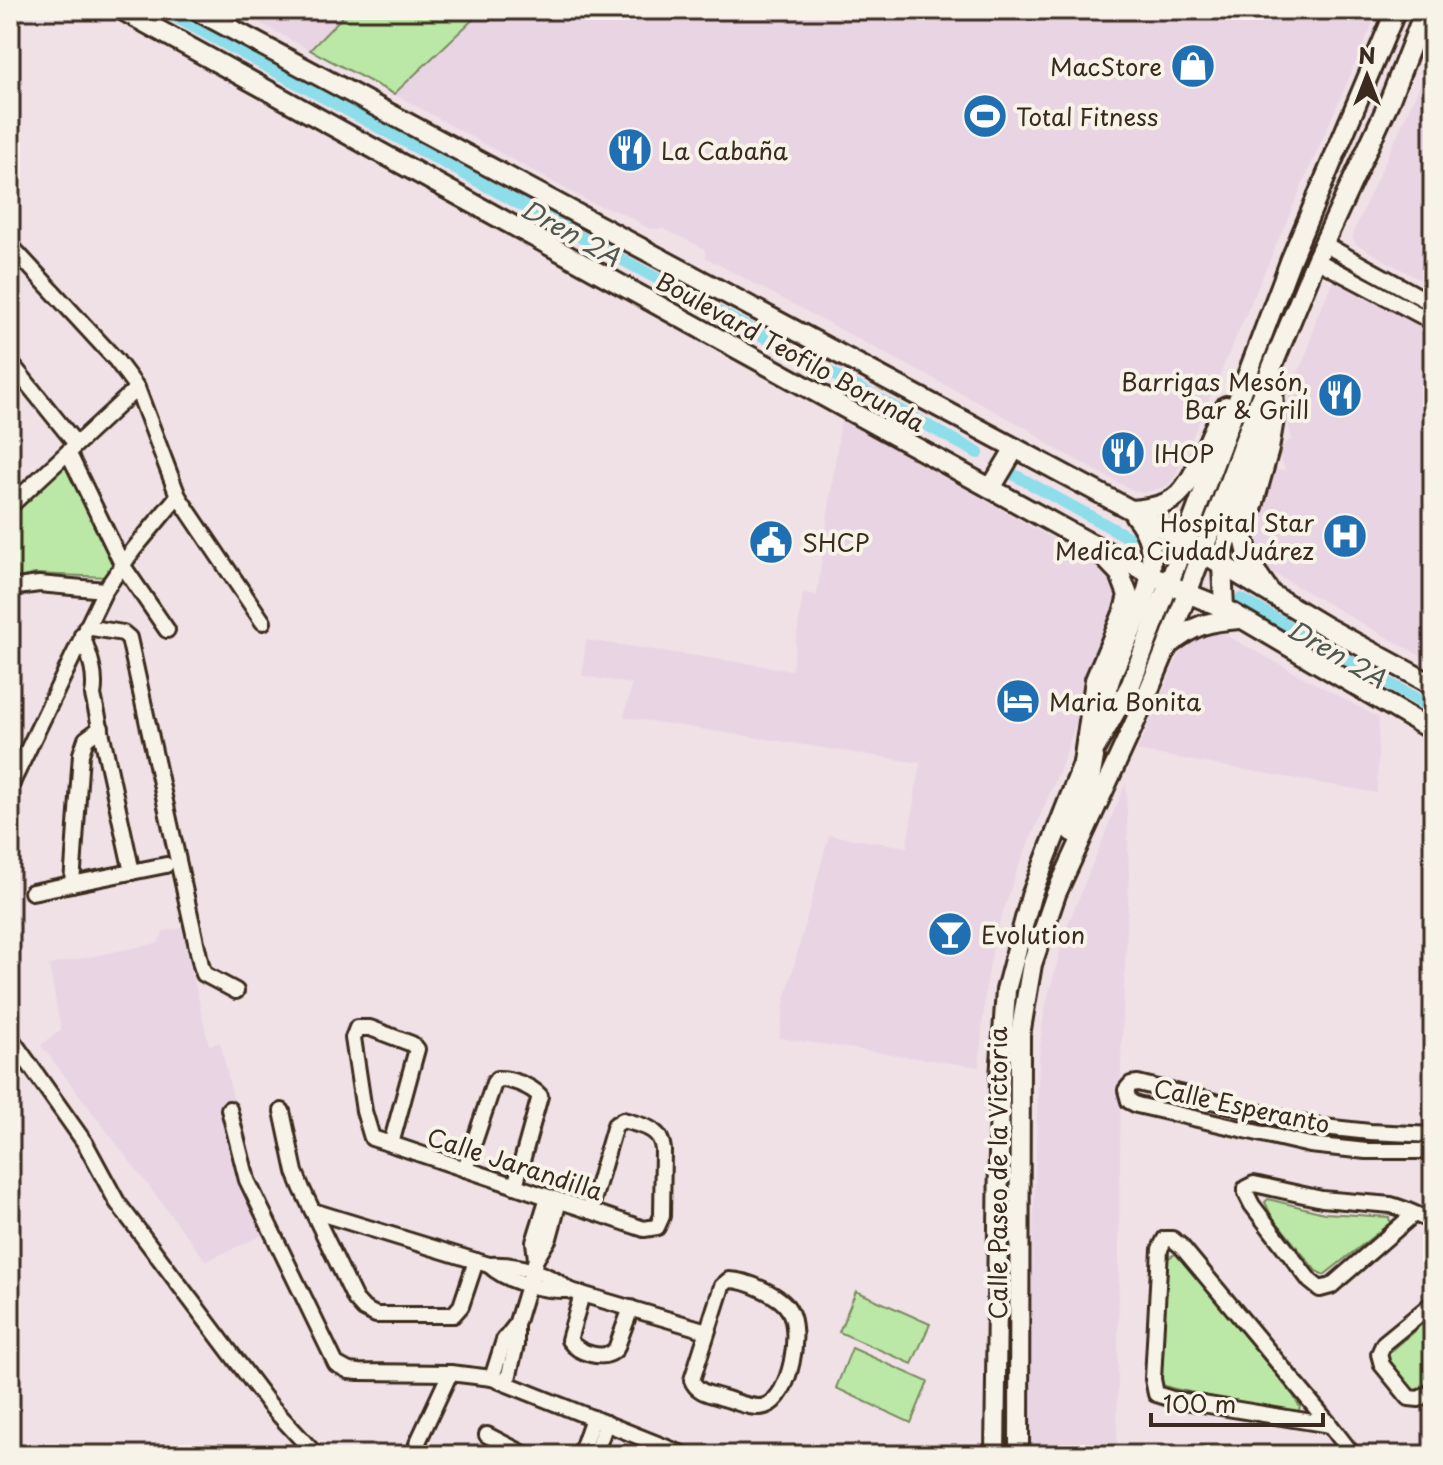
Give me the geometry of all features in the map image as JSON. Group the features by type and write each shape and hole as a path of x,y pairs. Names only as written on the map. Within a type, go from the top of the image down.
{"main road":[{"name":"Boulevard Teofilo Borunda","path":"122,10 1086,541 1232,614 1433,731"},
{"name":"Boulevard Teofilo Borunda","path":"196,10 875,376 1131,510 1326,627 1433,685"},
{"name":"Calle Paseo de la Victoria","path":"995,1455 1003,1008 1031,896 1083,764 1096,747 1131,684 1291,259 1396,10"},
{"name":"Calle Paseo de la Victoria","path":"1019,1455 1022,1013 1032,964 1056,894 1167,647 1272,367 1320,252 1389,102 1425,10"},
{"path":"1320,252 1311,246 1335,178 1334,158"},
{"path":"1167,647 1187,630 1232,614 1222,564 1257,447 1257,384 1294,281 1291,259"},
{"path":"1272,367 1274,419 1269,449 1244,538 1250,563 1272,594"},
{"path":"1131,510 1151,508 1172,500 1183,489 1218,417 1242,385"},
{"path":"991,488 1015,448"},
{"path":"1056,894 1059,868 1089,786 1112,674 1143,602 1151,573 1152,554 1146,528 1131,510"},
{"path":"1083,764 1095,680 1128,595 1114,565 1086,541"},
{"path":"999,1113 1010,1119 1015,1154 1020,1160"}],"street":[{"path":"10,245 16,264 116,360 137,388 178,496 263,622"},
{"path":"1320,252 1433,304"},
{"path":"1320,252 1433,322"},
{"path":"10,362 72,448 123,566 167,630"},
{"path":"12,499 137,388"},
{"path":"10,787 105,590 178,496"},
{"path":"10,588 39,584 105,590"},
{"path":"84,631 95,685 93,695"},
{"path":"84,631 123,633 129,638 201,965 204,974 236,991"},
{"path":"75,651 87,687 93,695 132,872"},
{"path":"72,884 81,754 86,739 101,728"},
{"path":"32,892 166,865"},
{"name":"Calle Jarandilla","path":"391,1144 417,1049 412,1044 363,1027 357,1028 353,1038 364,1111 372,1138 553,1199 644,1229 657,1227 662,1216 663,1142 653,1129 623,1120 615,1125 590,1211"},
{"path":"10,1037 85,1143 117,1202 269,1404 316,1455"},
{"path":"465,1169 494,1083 504,1078 536,1091 540,1096 515,1186"},
{"name":"Calle Esperanto","path":"1433,1135 1327,1128 1138,1083 1131,1084 1126,1090 1126,1097 1132,1103 1310,1145 1366,1151 1433,1151"},
{"path":"1182,1115 1186,1095"},
{"path":"229,1109 247,1180 336,1364 359,1372 450,1373 500,1380 685,1455"},
{"path":"282,1111 295,1172 355,1299 364,1309 376,1315 447,1317 458,1311 483,1263"},
{"path":"1414,1214 1331,1286 1320,1289 1310,1281 1252,1205 1246,1188 1254,1184 1322,1199 1391,1205 1414,1214 1433,1222"},
{"path":"500,1380 516,1345 516,1325 532,1272 547,1243 553,1199"},
{"path":"313,1211 483,1263 532,1272 553,1289 575,1292 707,1331"},
{"path":"1330,1425 1156,1394 1153,1379 1160,1249 1163,1241 1168,1238 1181,1246 1330,1425 1353,1455"},
{"path":"729,1280 742,1281 773,1296 789,1308 794,1342 788,1377 775,1398 764,1406 749,1405 702,1392 694,1386 692,1380 707,1331 722,1286 729,1280"},
{"path":"575,1292 569,1340 573,1346 602,1357 616,1349 631,1308"},
{"path":"1433,1303 1384,1343 1379,1354 1382,1365 1409,1398 1419,1399 1433,1391"},
{"path":"429,1455 417,1444 450,1373"},
{"path":"580,1455 599,1421"},
{"path":"595,1455 599,1421"},
{"path":"487,1435 526,1455"}],"shaded area":[{"path":"236,10 349,10 310,50"},
{"path":"483,10 519,10 552,21 550,10 1362,10 1373,23 1175,477 1167,486 1144,493 1134,491 1051,446 1030,430 706,258 705,249 664,229 650,229 620,212 591,203 394,94"},
{"path":"1433,56 1433,287 1356,244 1353,238"},
{"name":"Hospital Star Medica Ciudad Juárez","path":"1335,279 1433,334 1433,663 1273,573 1263,564 1258,553 1257,528 1276,470 1285,470 1277,449 1292,439 1286,414 1290,394 1317,316"},
{"path":"841,419 1105,568 1116,591 1115,607 1061,767 1016,873 994,939 985,994 979,1067 779,1038 785,999 829,835 907,847 920,763 624,717 632,684 582,676 586,640 792,670 803,593 817,595"},
{"path":"1218,631 1379,718 1377,793 1137,751 1185,641"},
{"path":"1126,782 1129,880 1121,1060 1117,1455 1026,1455 1039,1058 1044,1012 1066,929"},
{"path":"182,928 209,1045 220,1042 252,1180 276,1229 206,1261 41,1045 61,1030 49,965 158,943 164,931"}],"green space":[{"path":"349,10 483,10 394,94 310,50"},
{"path":"62,468 69,468 115,560 115,570 109,577 35,574 10,580 10,515"},
{"path":"1268,1199 1324,1213 1389,1217 1390,1223 1324,1275 1316,1271 1271,1215 1265,1202"},
{"path":"1177,1253 1293,1395 1300,1407 1297,1415 1160,1384 1166,1259"},
{"path":"856,1291 930,1324 912,1364 839,1332"},
{"path":"1433,1314 1433,1379 1415,1391 1404,1384 1385,1357"},
{"path":"852,1348 928,1382 911,1423 836,1388"}],"waterway":[{"name":"Dren 2A","path":"163,10 978,453"},
{"name":"Dren 2A","path":"1011,473 1128,537"},
{"name":"Dren 2A","path":"1241,599 1432,708"}],"place":[{"name":"MacStore","path":"1193,66"},
{"name":"Total Fitness","path":"985,116"},
{"name":"La Cabaña","path":"630,150"},
{"name":"Barrigas Mesón, Bar & Grill","path":"1340,395"},
{"name":"IHOP","path":"1123,453"},
{"name":"Hospital Star Medica Ciudad Juárez","path":"1345,536"},
{"name":"SHCP","path":"771,542"},
{"name":"Maria Bonita","path":"1018,701"},
{"name":"Evolution","path":"950,934"}]}
